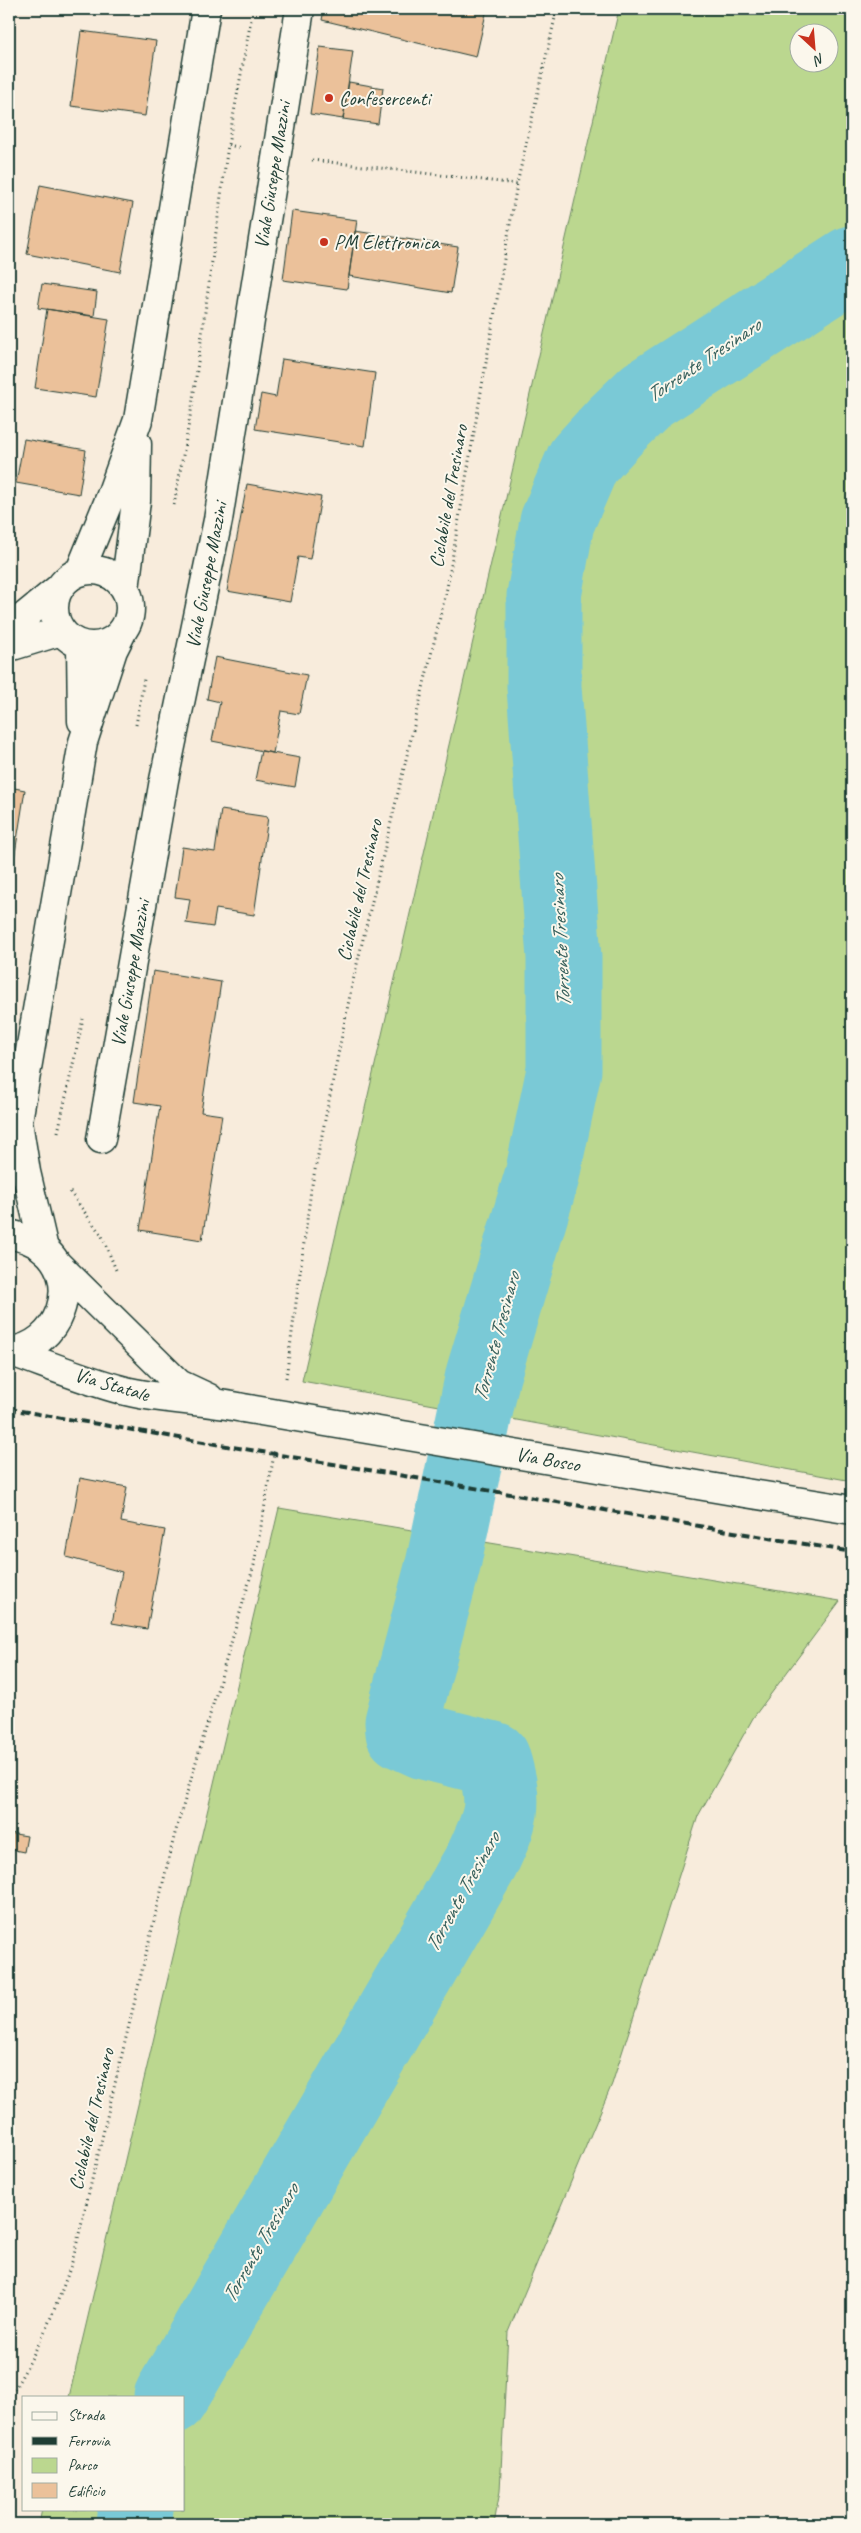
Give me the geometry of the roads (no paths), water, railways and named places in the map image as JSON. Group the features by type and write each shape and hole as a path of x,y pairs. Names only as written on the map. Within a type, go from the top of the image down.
{"street":[{"path":"125,589 136,501 138,420 206,9"},
{"name":"Viale Giuseppe Mazzini","path":"101,1139 164,780 218,520 275,155 300,9"},
{"path":"80,571 110,498 138,420"},
{"path":"9,629 58,589 72,575 80,571 93,569 106,572 117,578 129,599 130,610 113,650 83,742 18,1121 9,1146"},
{"path":"58,589 54,599 53,610 56,622 71,638 83,742"},
{"path":"9,647 71,638 104,644 123,630"},
{"path":"18,1121 29,1189 50,1256"},
{"name":"Via Statale","path":"9,1234 28,1239 50,1256 179,1384 217,1402"},
{"name":"Via Statale","path":"9,1351 34,1344 48,1333 58,1319 64,1300 63,1282 50,1256"},
{"name":"Via Statale","path":"9,1351 122,1390 175,1401 217,1402 243,1408"},
{"name":"Via Bosco","path":"243,1408 852,1510"}],"waterway":[{"name":"Torrente Tresinaro","path":"172,2396 482,1860 498,1822 501,1800 493,1759 425,1742 403,1732 402,1722 443,1565 483,1375 542,1176 564,1070 564,958 544,687 544,596 557,522 583,461 647,395 852,263"},
{"name":"Torrente Tresinaro","path":"133,2524 135,2510"}],"railway":[{"path":"9,1409 852,1552"}],"place":[{"name":"Confesercenti","path":"329,98"},
{"name":"PM Elettronica","path":"324,242"}]}
